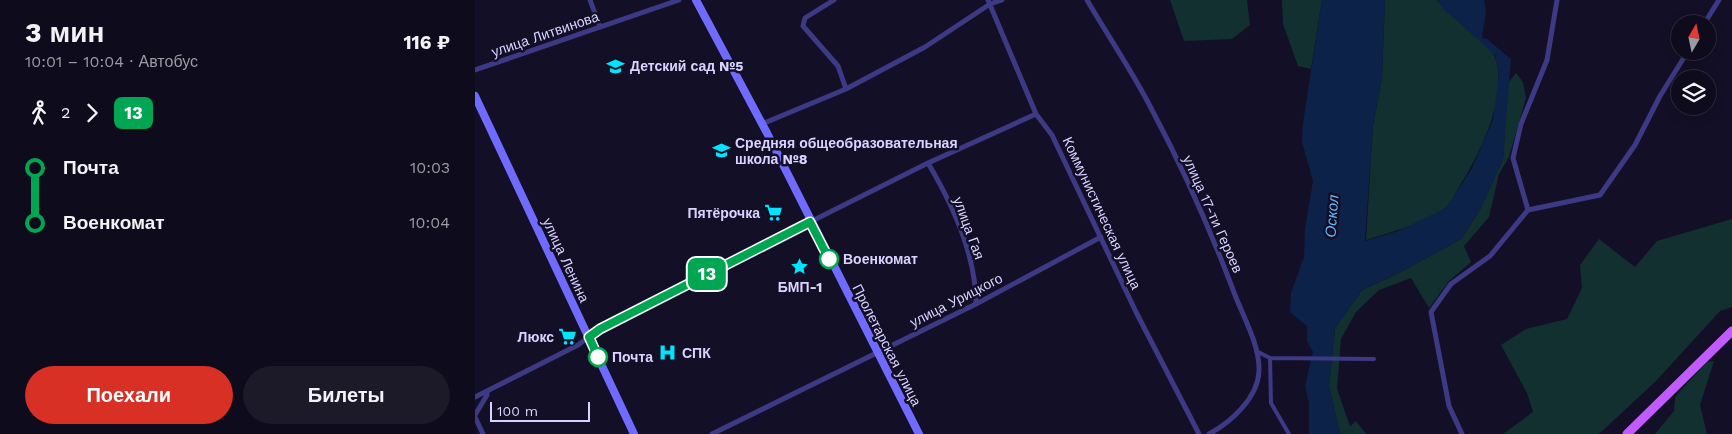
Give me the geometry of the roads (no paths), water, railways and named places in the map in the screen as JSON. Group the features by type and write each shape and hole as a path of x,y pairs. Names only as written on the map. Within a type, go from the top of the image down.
{"main road":[{"name":"Пролетарская улица","path":"696,0 762,124 919,434"},
{"name":"улица Ленина","path":"475,96 634,434"},
{"path":"1627,434 1732,331"}],"street":[{"path":"590,0 600,27"},
{"name":"улица Литвинова","path":"475,70 679,0"},
{"path":"834,0 805,18 803,26 838,66 846,89"},
{"path":"762,124 846,89 925,47 989,2 1002,0"},
{"name":"улица 17-ти Героев","path":"1087,0 1151,106 1193,193 1256,351 1259,370 1256,386 1247,402 1228,421 1209,434"},
{"path":"1528,210 1513,158 1521,124 1547,60 1557,0"},
{"path":"1710,15 1719,0"},
{"name":"Коммунистическая улица","path":"989,2 1036,114 1052,135 1199,434"},
{"path":"1462,434 1449,406 1431,312 1451,284 1490,256 1528,210 1600,195 1635,145 1659,96 1683,60"},
{"path":"475,397 578,345 613,322 810,222 928,163 1036,114"},
{"name":"улица Гая","path":"928,163 938,180 964,238 976,284 976,304"},
{"name":"улица Урицкого","path":"713,434 976,304 1101,237"},
{"path":"1256,351 1270,358 1374,359"},
{"path":"1270,358 1271,403 1289,434"},
{"path":"483,434 475,416 487,395 487,391"}],"water":[{"name":"Оскол","path":"1322,0 1385,0 1382,78 1373,125 1365,241 1398,231 1446,208 1472,168 1493,120 1499,75 1495,55 1445,10 1437,0 1484,0 1486,11 1482,38 1487,39 1511,59 1503,159 1481,208 1461,239 1399,273 1362,290 1335,328 1329,386 1340,434 1309,434 1309,403 1305,386 1313,352 1307,341 1307,326 1290,312 1291,293 1304,257 1305,228 1313,181 1302,142 1303,123"}],"place":[{"name":"Детский сад №5","path":"616,66"},
{"name":"Средняя общеобразовательная школа №8","path":"721,151"},
{"name":"Пятёрочка","path":"774,213"},
{"name":"Военкомат","path":"829,259"},
{"name":"БМП-1","path":"800,267"},
{"name":"Люкс","path":"568,337"},
{"name":"СПК","path":"668,353"},
{"name":"Почта","path":"598,357"}]}
